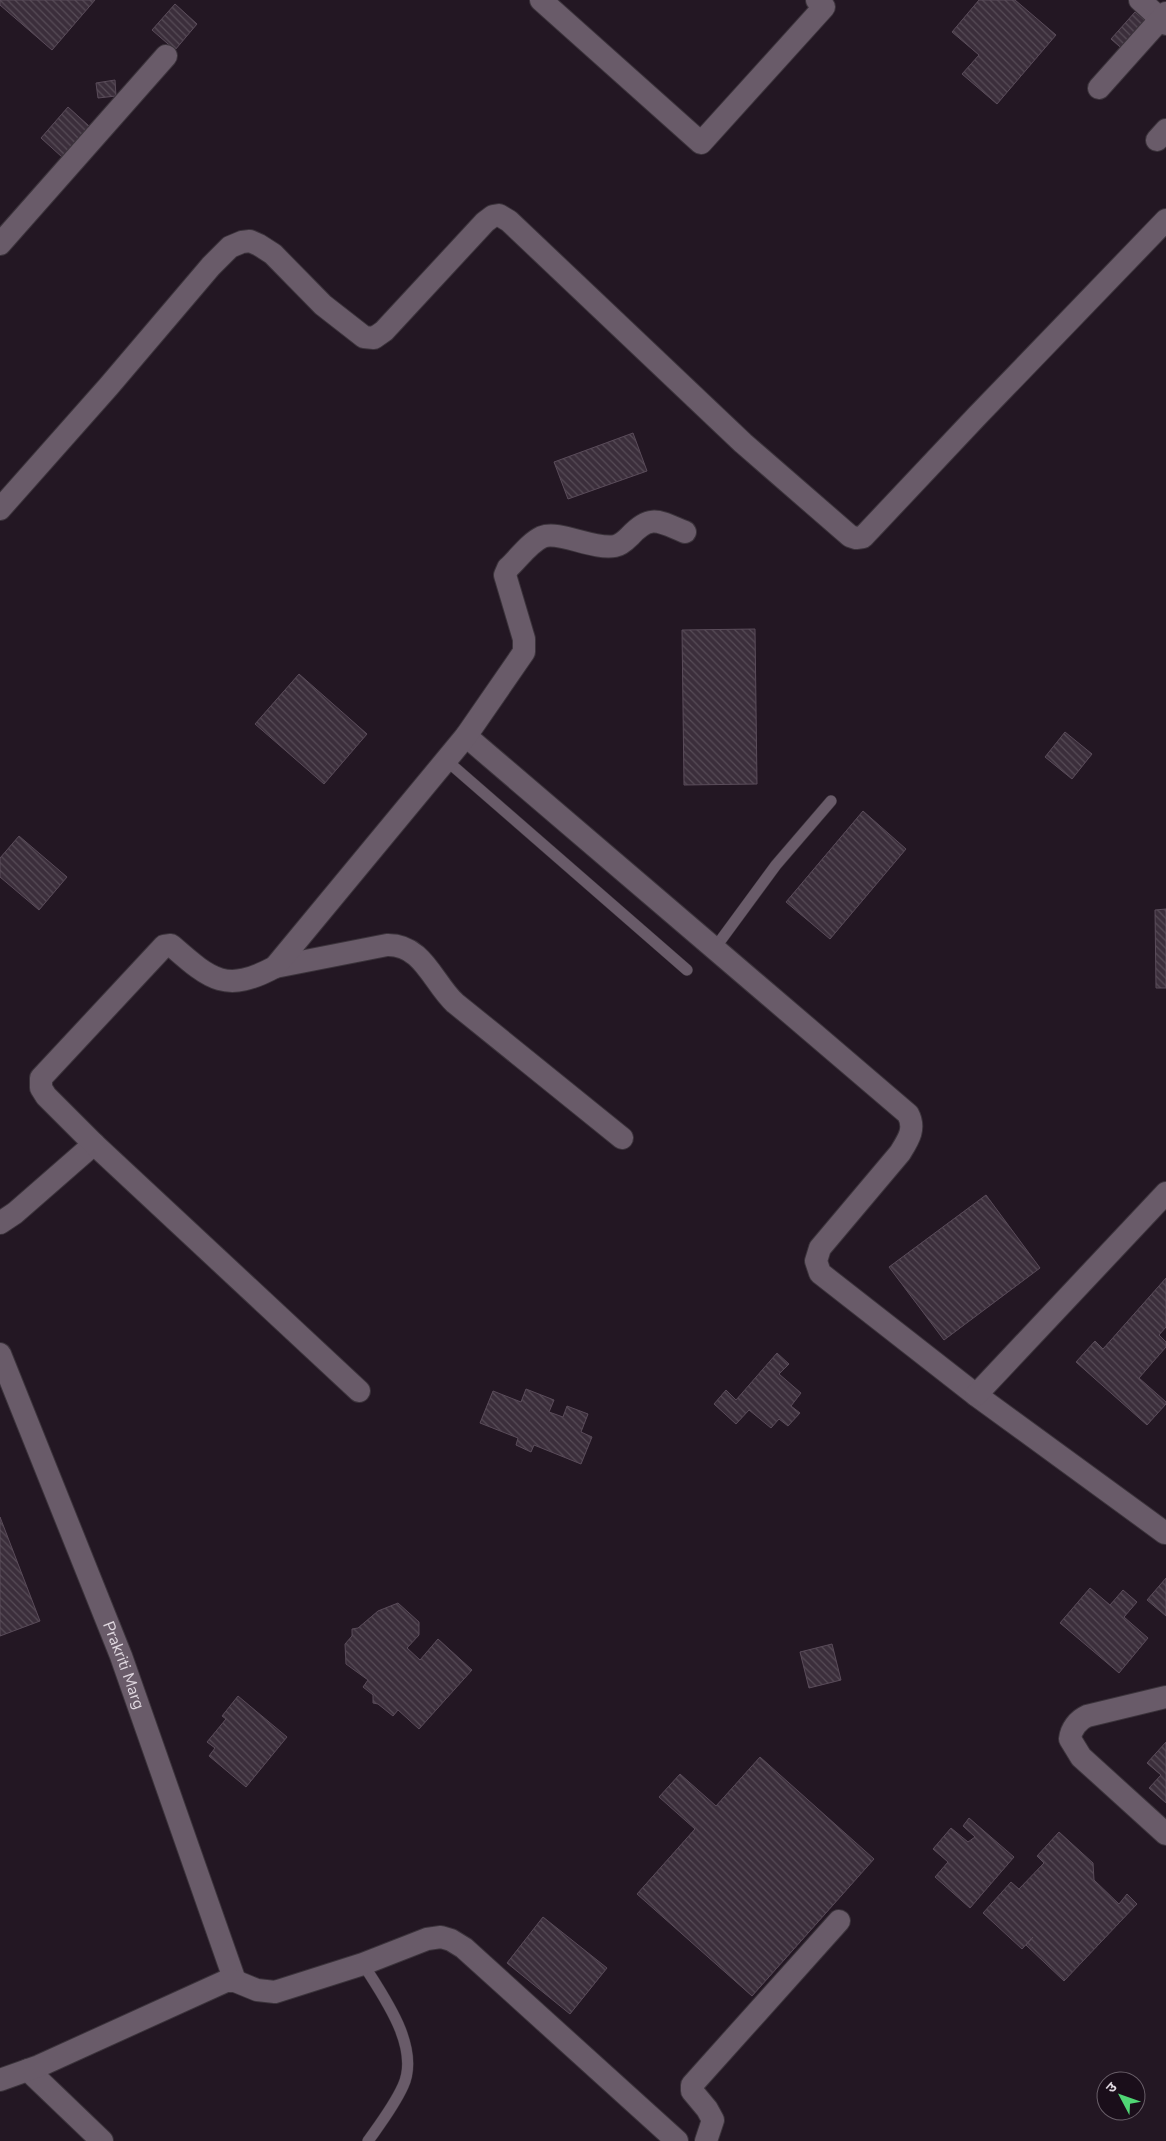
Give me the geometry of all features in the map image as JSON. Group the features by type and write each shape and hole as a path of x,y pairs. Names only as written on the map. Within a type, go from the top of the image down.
{"street":[{"path":"541,0 701,143 824,7 817,0"},
{"path":"1099,88 1164,19 1140,0"},
{"path":"0,244 166,56"},
{"path":"0,509 109,386 211,266 230,247 242,242 250,242 273,254 323,304 348,326 369,339 384,331 485,222 493,216 499,215 509,220 744,444 850,536 860,538 1166,220"},
{"path":"275,967 466,736 524,652 524,639 505,574 508,568 532,544 544,536 553,535 600,546 615,546 624,542 644,523 656,521 685,532"},
{"path":"466,736 908,1114 912,1127 910,1137 900,1153 820,1248 816,1261 820,1273 976,1394 1165,1533"},
{"path":"360,1392 94,1144 46,1096 41,1088 42,1078 164,946 171,945 210,977 222,981 239,982 258,976 275,967 387,946 396,945 408,949 423,962 455,1003 622,1138"},
{"path":"0,1223 15,1213 94,1144"},
{"path":"976,1394 1166,1194"},
{"name":"Prakriti Marg","path":"0,1354 121,1656 235,1981"},
{"path":"1166,1697 1087,1716 1072,1731 1070,1739 1081,1757 1166,1834"},
{"path":"706,2141 712,2120 707,2109 692,2091 692,2085 839,1921"},
{"path":"0,2080 28,2070 218,1984 235,1981 257,1990 275,1992 363,1964 427,1939 441,1937 457,1943 677,2141"},
{"path":"28,2070 102,2141"}],"lane":[{"path":"446,760 688,970"},
{"path":"715,948 776,865 831,801"},
{"path":"363,1964 387,2003 400,2029 408,2060 404,2085 368,2141"}],"building":[{"path":"0,0 95,0 52,50 0,5"},
{"path":"979,0 1015,0 1056,35 997,104 962,74 979,55 952,32"},
{"path":"175,4 197,24 175,50 152,30"},
{"path":"1135,12 1151,26 1127,53 1111,39"},
{"path":"115,80 116,96 98,98 96,83"},
{"path":"68,107 89,126 62,157 41,138"},
{"path":"633,433 647,471 568,499 554,462"},
{"path":"755,629 757,784 684,785 682,630"},
{"path":"299,674 367,734 324,784 255,724"},
{"path":"1065,732 1092,754 1072,779 1045,757"},
{"path":"863,811 906,849 830,939 786,902"},
{"path":"19,836 67,877 39,910 0,877 0,858"},
{"path":"1166,909 1166,988 1156,988 1155,910"},
{"path":"986,1195 1040,1268 944,1340 889,1267"},
{"path":"1166,1278 1166,1327 1159,1335 1166,1342 1166,1347 1139,1378 1166,1404 1147,1425 1076,1362 1095,1341 1103,1349"},
{"path":"777,1353 789,1364 779,1374 801,1393 791,1406 800,1413 788,1426 779,1419 771,1428 749,1410 736,1424 714,1404 726,1390 736,1400"},
{"path":"526,1389 554,1400 549,1412 563,1417 567,1406 588,1414 581,1432 592,1437 581,1464 534,1445 531,1452 516,1445 518,1438 480,1423 493,1391 521,1402"},
{"path":"0,1517 40,1621 0,1636"},
{"path":"1166,1578 1166,1616 1147,1600"},
{"path":"1090,1588 1110,1605 1123,1590 1137,1602 1124,1617 1148,1638 1119,1673 1060,1623"},
{"path":"398,1603 419,1622 419,1635 407,1648 420,1660 438,1639 472,1670 419,1729 398,1710 393,1716 378,1704 373,1703 373,1695 363,1687 368,1680 346,1664 345,1644 352,1636 352,1629 358,1628 378,1611"},
{"path":"832,1644 841,1680 809,1688 800,1652"},
{"path":"238,1696 287,1737 246,1787 209,1756 215,1748 207,1742 226,1719 222,1716"},
{"path":"1166,1742 1166,1803 1149,1788 1161,1775 1147,1763"},
{"path":"760,1757 874,1859 752,1996 637,1894 695,1829 659,1797 680,1774 716,1806"},
{"path":"969,1818 1014,1857 970,1908 935,1877 948,1862 933,1849 951,1828 968,1842 975,1837 963,1826"},
{"path":"1059,1832 1093,1863 1094,1880 1119,1904 1127,1894 1137,1904 1064,1981 1026,1945 1033,1937 1022,1949 983,1913 1011,1882 1019,1889 1044,1863 1037,1856"},
{"path":"543,1917 607,1968 570,2014 507,1963"}]}
